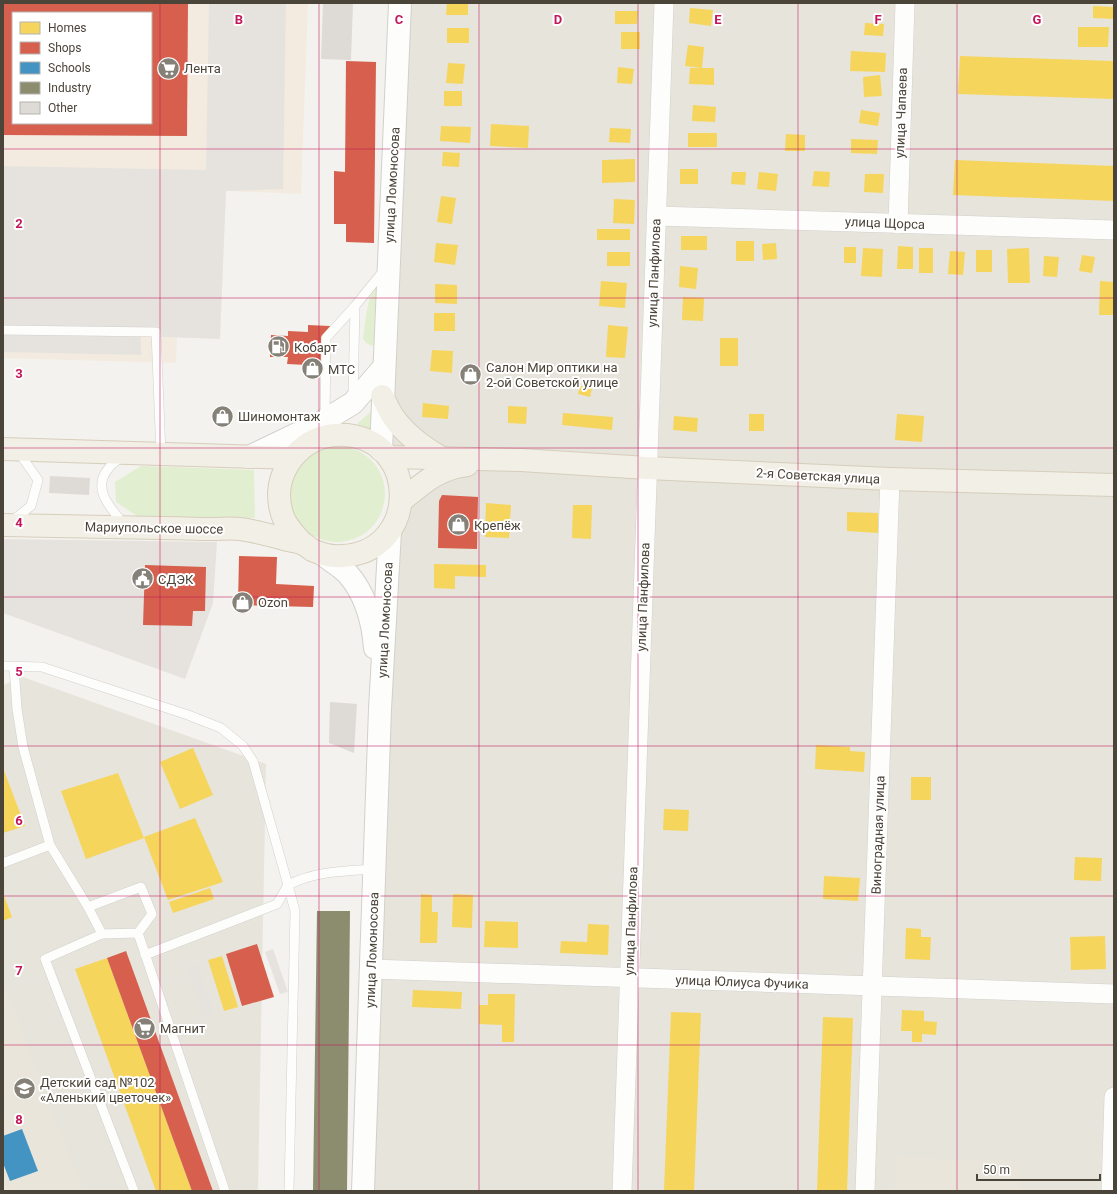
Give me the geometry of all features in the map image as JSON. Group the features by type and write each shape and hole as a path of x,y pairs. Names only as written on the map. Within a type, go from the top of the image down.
{"main road":[{"name":"2-я Советская улица","path":"382,396 394,418 410,436 425,448 442,458"},
{"path":"341,435 366,440 384,454 393,465 401,487 401,501 398,516 390,532 378,544 371,548 355,554 343,556 322,554 303,544 289,529 281,512 279,501 280,488 284,472 292,458 300,449 316,439 341,435"},
{"path":"10,450 292,458"},
{"name":"2-я Советская улица","path":"384,454 890,479 1114,485"},
{"name":"2-я Советская улица","path":"401,501 427,479 446,470 464,465 522,460"},
{"name":"Мариупольское шоссе","path":"5,525 241,529 303,544"}],"street":[{"name":"улица Ломоносова","path":"384,454 382,396 400,3"},
{"name":"улица Панфилова","path":"622,1191 664,3"},
{"name":"улица Чапаева","path":"898,224 905,3"},
{"name":"улица Щорса","path":"656,216 1114,230"},
{"path":"249,457 325,420 353,403 384,367"},
{"name":"Виноградная улица","path":"865,1191 890,479"},
{"name":"улица Ломоносова","path":"363,1191 380,708 390,532"},
{"name":"улица Ломоносова","path":"322,554 347,573 360,591 367,607 374,640 380,708"},
{"name":"улица Юлиуса Фучика","path":"371,969 1114,994"},
{"path":"1111,1191 1114,1097"}],"lane":[{"path":"325,420 326,338 355,306 388,264"},
{"path":"353,403 355,306"},
{"path":"3,330 156,332 161,454"},
{"path":"5,525 31,506 38,480 10,450"},
{"path":"126,453 108,469 101,484 102,494 126,527"},
{"path":"3,666 42,667 188,714 220,728 243,746 253,761 295,911 289,1191"},
{"path":"14,667 16,708 23,747 50,845 88,907 102,934"},
{"path":"3,863 50,845"},
{"path":"145,955 277,904 288,885 298,880 322,873 374,869"},
{"path":"88,907 141,887 152,914 138,933"},
{"path":"138,933 225,1191"},
{"path":"134,1191 45,959 102,934 138,933"}],"shaded area":[{"path":"3,3 308,3 301,194 226,191 220,339 177,337 176,363 3,358"},
{"path":"209,3 286,3 283,189 226,191 220,339 141,336 141,355 3,352 3,166 206,170"},
{"path":"400,3 1114,3 1114,1191 363,1191 398,516 446,470 388,457"},
{"path":"3,539 217,542 213,603 185,679 3,613"},
{"path":"23,677 266,764 258,1191 3,1191 3,685"},
{"path":"273,949 288,992 280,994 265,952"},
{"path":"197,964 214,1015 203,1018 187,967"},
{"name":"Детский сад №102 «Аленький цветочек»","path":"5,986 83,1191 3,1191 3,987"},
{"path":"896,1157 1021,1161 1020,1191 895,1191"}],"green space":[{"path":"378,287 378,346 373,346 366,343 363,339 366,313 371,294 373,288"},
{"path":"380,403 379,432 357,424"},
{"path":"337,446 356,449 371,460 382,475 385,494 382,513 371,528 356,539 337,542 318,539 303,528 292,513 289,494 292,475 303,460 318,449"},
{"path":"141,466 254,470 255,518 140,518 116,502 115,482"}],"building: Homes":[{"path":"447,3 468,3 468,15 446,15"},
{"path":"1093,6 1114,7 1114,19 1093,18"},
{"path":"690,8 713,10 711,26 689,23"},
{"path":"615,11 638,11 637,24 615,24"},
{"path":"865,23 884,24 883,36 864,35"},
{"path":"1078,27 1109,27 1108,47 1078,47"},
{"path":"447,28 469,28 469,43 447,43"},
{"path":"621,32 640,32 640,49 621,49"},
{"path":"688,45 704,47 702,68 685,66"},
{"path":"851,51 886,53 885,72 850,71"},
{"path":"960,56 1114,61 1114,99 958,94"},
{"path":"448,63 465,64 463,84 446,83"},
{"path":"618,67 634,69 632,84 617,83"},
{"path":"690,68 714,68 714,85 689,84"},
{"path":"880,75 882,96 864,97 863,77"},
{"path":"444,91 462,91 462,106 444,106"},
{"path":"693,105 716,107 715,122 692,121"},
{"path":"861,110 880,113 878,126 859,123"},
{"path":"491,124 529,126 528,148 490,146"},
{"path":"441,126 471,127 470,143 440,141"},
{"path":"610,128 631,129 630,143 609,142"},
{"path":"688,133 717,133 717,147 688,147"},
{"path":"786,134 805,135 805,151 785,151"},
{"path":"851,139 878,140 877,154 851,153"},
{"path":"443,152 460,153 459,167 442,166"},
{"path":"635,159 635,182 602,183 602,160"},
{"path":"955,160 1114,166 1114,201 953,195"},
{"path":"680,169 698,169 698,184 680,184"},
{"path":"814,171 830,172 829,187 812,186"},
{"path":"732,172 746,172 745,185 731,184"},
{"path":"759,172 778,174 776,191 757,189"},
{"path":"865,174 884,174 883,193 864,192"},
{"path":"441,196 456,198 452,224 437,222"},
{"path":"614,199 635,200 634,224 613,223"},
{"path":"597,229 630,229 630,240 597,240"},
{"path":"681,236 707,236 707,250 681,250"},
{"path":"736,241 754,241 754,261 736,261"},
{"path":"436,243 458,245 455,265 434,262"},
{"path":"776,243 777,259 763,260 762,244"},
{"path":"898,246 913,247 913,269 897,269"},
{"path":"844,247 856,247 856,263 844,263"},
{"path":"863,248 883,249 882,277 861,276"},
{"path":"919,248 933,248 933,273 919,273"},
{"path":"1029,248 1030,283 1008,283 1007,249"},
{"path":"976,250 992,250 992,272 976,272"},
{"path":"950,251 965,252 963,275 948,274"},
{"path":"607,252 630,252 630,266 607,266"},
{"path":"1082,255 1095,257 1092,273 1079,271"},
{"path":"1044,256 1059,257 1057,277 1043,276"},
{"path":"680,266 698,268 696,289 679,287"},
{"path":"601,281 627,283 625,308 599,306"},
{"path":"1100,281 1114,282 1114,315 1099,315"},
{"path":"435,284 457,285 457,304 435,303"},
{"path":"683,297 704,298 703,321 682,320"},
{"path":"434,313 455,313 455,331 434,331"},
{"path":"608,325 628,327 625,358 606,357"},
{"path":"720,338 738,338 738,366 720,366"},
{"path":"432,350 453,351 452,373 430,371"},
{"path":"580,386 592,388 590,397 578,394"},
{"path":"423,403 449,406 448,419 422,417"},
{"path":"508,406 527,407 526,424 508,423"},
{"path":"563,413 613,417 612,430 562,425"},
{"path":"749,414 764,414 764,431 749,431"},
{"path":"897,414 924,416 922,442 895,440"},
{"path":"674,416 698,418 697,432 673,430"},
{"path":"486,503 511,505 509,538 485,537"},
{"path":"573,505 592,505 591,539 572,538"},
{"path":"847,512 878,513 878,533 847,531"},
{"path":"434,564 486,565 486,577 455,576 455,589 434,588"},
{"path":"816,745 850,747 850,751 865,752 864,772 815,769"},
{"path":"193,748 213,795 180,809 160,762"},
{"path":"3,768 25,826 3,833"},
{"path":"118,773 144,838 86,859 61,791"},
{"path":"911,777 931,777 931,800 911,800"},
{"path":"664,809 689,810 688,831 663,830"},
{"path":"195,818 223,882 168,900 144,837"},
{"path":"1075,857 1102,858 1101,881 1074,880"},
{"path":"824,876 860,878 858,901 823,899"},
{"path":"210,888 214,899 173,913 169,902"},
{"path":"3,893 12,917 3,921"},
{"path":"421,894 432,895 432,912 438,912 437,943 420,943"},
{"path":"453,894 473,895 472,928 452,927"},
{"path":"485,921 518,922 518,948 484,947"},
{"path":"588,924 609,925 608,955 560,953 561,941 587,942"},
{"path":"906,928 921,929 921,937 931,937 930,960 905,959"},
{"path":"1105,936 1106,969 1071,970 1070,937"},
{"path":"222,956 238,1007 224,1011 208,960"},
{"path":"107,958 192,1191 156,1191 75,969"},
{"path":"413,990 462,992 461,1009 412,1007"},
{"path":"488,994 515,994 514,1042 502,1042 502,1025 479,1024 479,1005 488,1005"},
{"path":"902,1010 924,1011 924,1021 937,1022 936,1035 922,1034 922,1042 912,1042 912,1031 901,1031"},
{"path":"671,1012 701,1013 694,1191 664,1191"},
{"path":"823,1017 853,1018 847,1191 817,1191"}],"building: Shops":[{"name":"Лента","path":"3,3 188,3 187,136 3,135"},
{"path":"346,61 376,62 374,243 346,242 346,224 334,224 334,171 345,172"},
{"path":"308,325 330,326 329,375 306,375 307,365 287,364 288,357 270,357 271,335 288,336 288,331 308,332"},
{"name":"Крепёж","path":"442,495 478,497 477,549 438,548 439,501"},
{"path":"239,556 277,557 276,584 314,586 313,607 238,605"},
{"path":"145,565 206,567 205,611 193,611 192,626 143,625"},
{"path":"257,944 274,997 242,1006 226,954"},
{"path":"126,951 213,1191 192,1191 107,958"}],"building: Schools":[{"path":"22,1129 38,1171 10,1181 3,1163 3,1136"}],"building: Industry":[{"path":"317,911 350,911 347,1191 313,1191"}],"building: Other":[{"path":"323,3 353,3 351,60 321,59"},
{"path":"50,476 90,478 89,495 49,493"},
{"path":"330,702 357,704 354,753 329,743"}],"place":[{"name":"Лента","path":"169,68"},
{"name":"Кобарт","path":"279,347"},
{"name":"МТС","path":"312,369"},
{"name":"Салон Мир оптики на 2-ой Советской улице","path":"471,374"},
{"name":"Шиномонтаж","path":"223,416"},
{"name":"Крепёж","path":"458,525"},
{"name":"СДЭК","path":"143,579"},
{"name":"Ozon","path":"243,602"},
{"name":"Магнит","path":"145,1028"},
{"name":"Детский сад №102 «Аленький цветочек»","path":"24,1089"}]}
